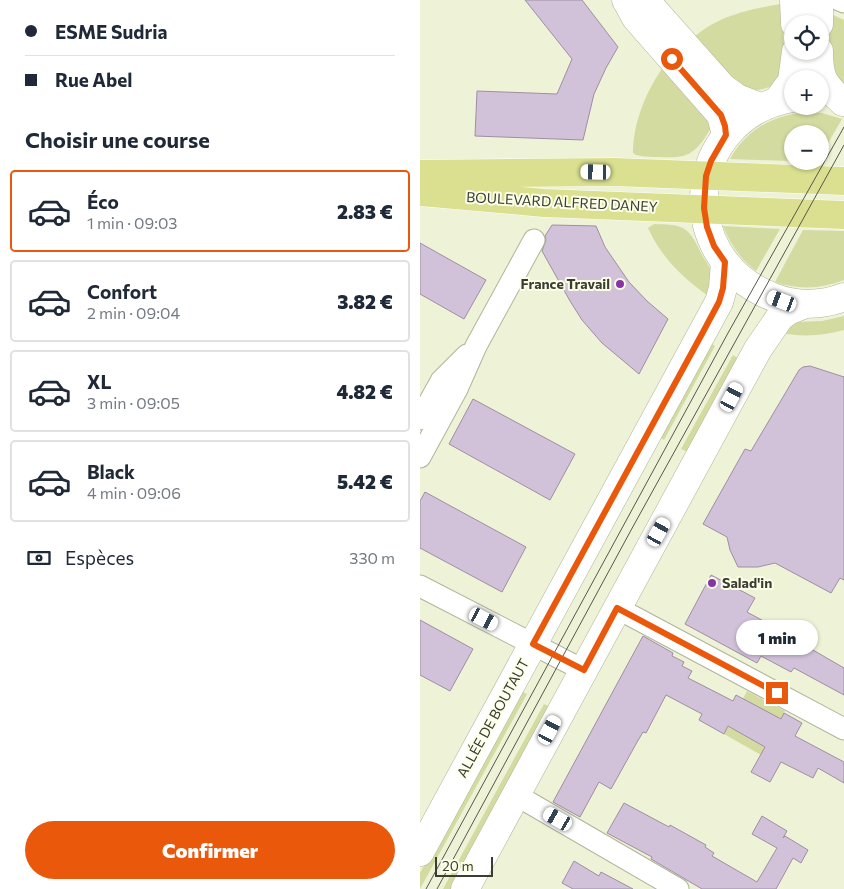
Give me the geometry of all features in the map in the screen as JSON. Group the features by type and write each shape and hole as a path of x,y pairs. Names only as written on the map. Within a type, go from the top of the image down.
{"main road":[{"path":"626,0 636,18 721,115 726,135"},
{"path":"645,0 723,88 737,98 777,102"},
{"path":"794,0 795,15"},
{"path":"818,0 819,15"},
{"path":"795,60 792,81 777,102 742,119 726,135 711,161 706,176 704,208 707,227 714,246 725,262 738,277 761,293 782,301 805,304 822,303 844,297"},
{"path":"820,60 821,77 836,101"},
{"name":"BOULEVARD ALFRED DANEY","path":"420,174 558,171 844,181"},
{"name":"BOULEVARD ALFRED DANEY","path":"420,192 544,203 844,215"},
{"name":"ALLÉE DE BOUTAUT","path":"420,852 719,302 723,288 725,262"},
{"path":"465,889 758,349 780,317 788,311 805,304"}],"street":[{"path":"839,0 844,2"},
{"path":"420,457 457,389 476,346 534,240"},
{"path":"420,419 441,381 476,346"},
{"path":"420,586 584,670"},
{"path":"617,608 844,729"},
{"path":"516,795 678,889"}],"green space":[{"path":"781,4 783,8 784,71 773,86 759,90 740,89 692,39 701,31 723,19 757,8"},
{"path":"827,12 844,20 844,84 832,70 829,61 829,15 827,15"},
{"path":"664,66 708,113 711,128 701,143 691,153 678,157 636,155 633,153 638,119 646,97"},
{"path":"790,115 829,115 842,119 829,141 829,125 784,125 784,161 730,159 752,132"},
{"path":"654,224 676,226 686,230 691,235 713,274 707,295 681,274 659,248 648,228"},
{"path":"723,226 780,229 756,271 736,251"},
{"path":"803,230 844,231 844,280 818,287 792,286 775,282"},
{"path":"844,316 844,330 812,335 781,333 781,330 796,322 822,321"},
{"path":"708,342 715,346 664,440 657,435"},
{"path":"733,355 740,360 690,453 681,449"},
{"path":"519,690 527,694 420,889 420,873"},
{"path":"747,691 785,711 761,755 724,734"},
{"path":"544,704 552,708 452,889 443,889"}],"building":[{"path":"525,0 582,0 618,47 594,94 583,140 475,136 477,91 557,94 572,59"},
{"path":"552,225 596,226 605,247 629,282 668,319 639,374 602,343 582,320 570,301 542,251 546,240 545,236"},
{"path":"420,243 486,280 464,319 420,294"},
{"path":"810,366 844,377 844,580 840,578 831,593 775,563 758,567 738,567 730,550 727,537 703,524 745,449 751,451 799,370"},
{"path":"473,399 575,454 550,500 449,444"},
{"path":"425,492 526,547 502,592 420,548 420,501"},
{"path":"711,575 755,598 747,612 844,668 844,695 794,668 791,672 761,656 757,663 685,624"},
{"path":"420,620 473,649 450,691 420,675"},
{"path":"643,636 673,653 672,656 684,662 682,666 692,671 688,678 733,701 736,695 781,719 784,713 802,723 795,736 844,762 844,783 818,768 813,778 781,762 770,782 751,772 765,747 728,726 724,734 699,720 702,714 666,695 646,733 643,732 611,789 599,782 580,817 553,802"},
{"path":"624,803 706,845 705,847 714,853 712,856 757,882 777,848 752,834 762,816 787,831 783,838 785,836 808,850 801,863 793,858 776,889 702,889 651,859 652,857 607,833"},
{"path":"574,861 599,876 601,872 633,889 573,889 562,883"}],"tram line":[{"path":"426,889 728,333 844,127"},
{"path":"437,889 630,532 844,145"}],"place":[{"name":"France Travail","path":"620,284"},
{"name":"Salad'in","path":"712,583"}],"route":[{"path":"672,59 721,115 725,126 726,135 711,161 706,176 704,208 707,227 714,246 725,262 723,288 719,302 703,332 533,644 584,670 617,608 777,693"}]}
